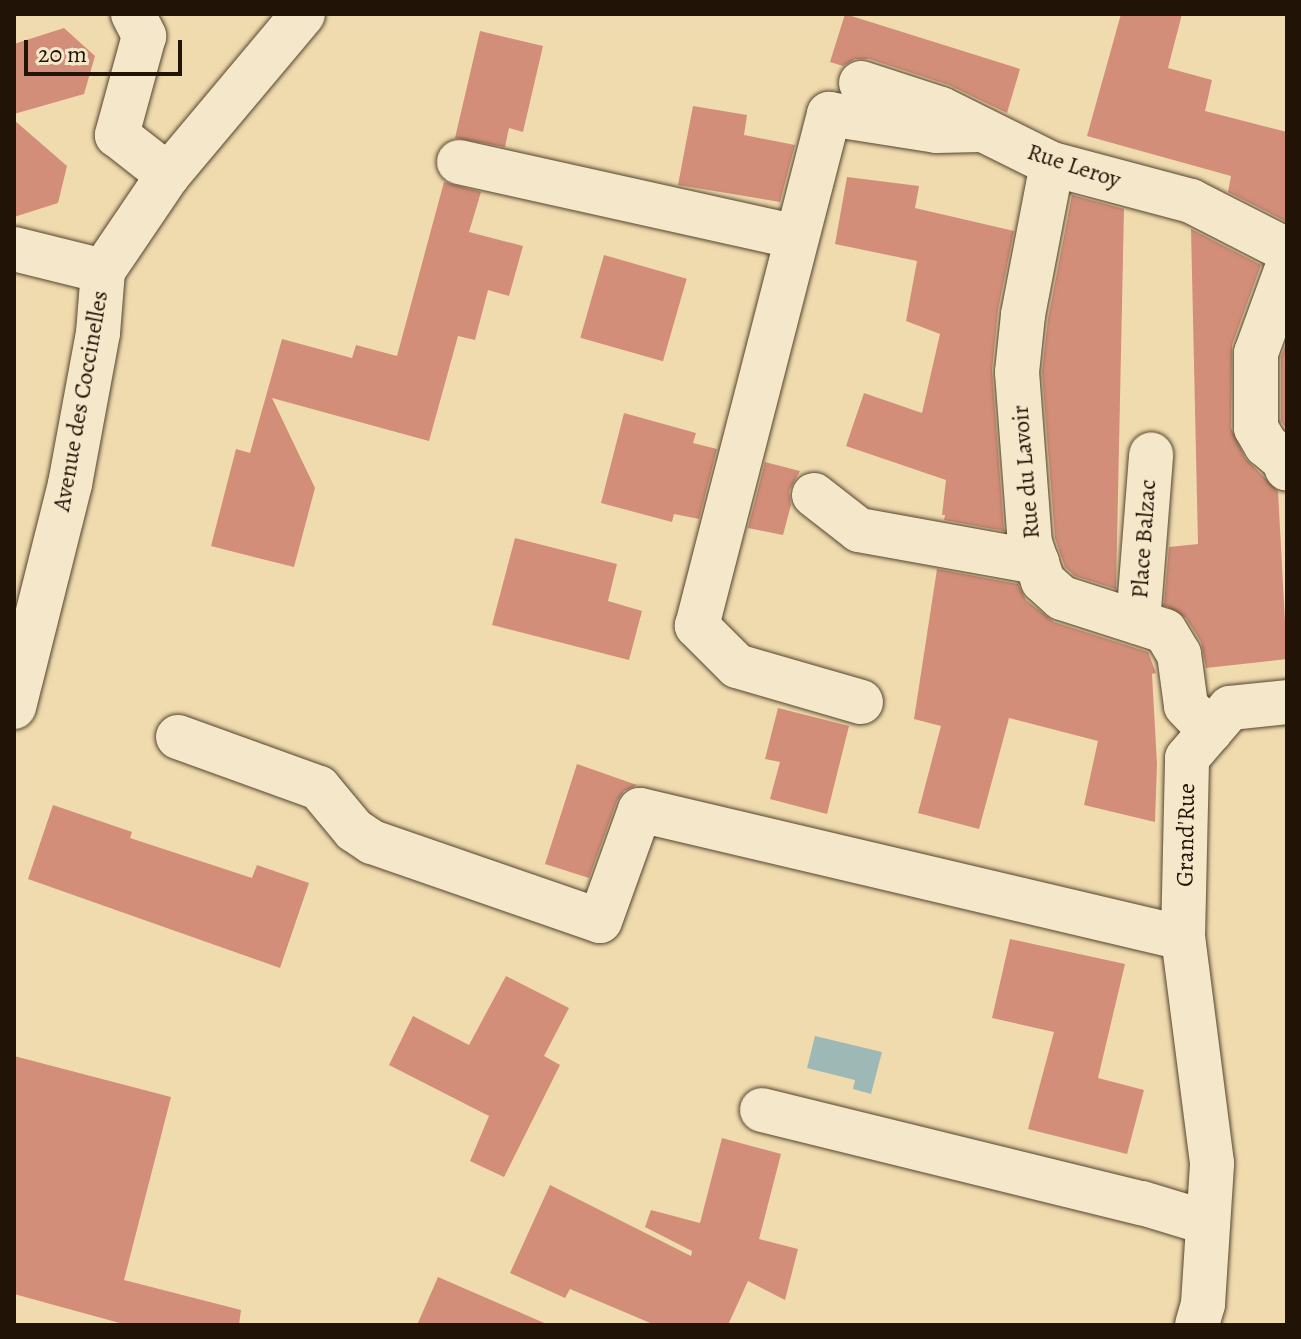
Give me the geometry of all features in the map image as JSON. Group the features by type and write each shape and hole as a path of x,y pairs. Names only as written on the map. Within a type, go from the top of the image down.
{"street":[{"path":"133,14 144,36 117,135 168,175"},
{"name":"Avenue des Coccinelles","path":"16,693 70,484 98,333 103,271 168,175 303,14"},
{"name":"Rue Leroy","path":"861,83 941,109 1052,164 1191,201 1287,250"},
{"path":"861,702 737,666 697,626 829,114 936,131 981,130"},
{"path":"459,162 797,237"},
{"name":"Rue du Lavoir","path":"1052,164 1023,315 1017,372 1030,543 1043,581 1062,598 1165,631 1179,654 1186,706 1210,731"},
{"path":"14,249 103,271"},
{"path":"1287,268 1256,353 1256,428 1266,445 1284,460 1287,469"},
{"name":"Place Balzac","path":"1138,622 1151,455"},
{"path":"814,495 859,530 1037,562"},
{"name":"Grand'Rue","path":"1197,1325 1203,1304 1212,1163 1183,938 1187,758 1230,708 1287,702"},
{"path":"178,737 319,788 354,830 372,842 600,921 640,810 1183,938"},
{"path":"762,1110 1142,1203 1208,1223"}],"water":[{"path":"815,1036 882,1052 871,1094 853,1089 855,1080 807,1068"}],"building":[{"path":"845,14 1020,69 1007,113 949,85 869,59 855,59 843,66 830,62"},
{"path":"1121,14 1182,14 1168,68 1212,80 1205,111 1287,132 1287,222 1228,192 1231,176 1087,136"},
{"path":"64,28 95,56 84,94 14,114 14,44"},
{"path":"480,31 543,46 523,132 509,128 505,147 455,138"},
{"path":"693,106 747,115 744,135 795,145 780,202 678,185"},
{"path":"14,120 67,166 58,203 14,217"},
{"path":"847,177 919,186 915,208 1014,231 998,310 992,370 1004,531 944,520 946,480 846,446 864,393 922,413 940,334 906,321 917,261 835,244"},
{"path":"444,182 481,192 469,232 523,246 509,296 488,290 475,340 458,336 429,441 272,398 315,488 294,567 211,546 236,449 250,453 282,339 352,358 356,345 397,356"},
{"path":"1072,195 1124,209 1116,589 1075,576 1065,567 1055,538 1042,372 1048,319"},
{"path":"1191,229 1261,265 1232,345 1231,428 1245,458 1278,491 1287,659 1206,668 1201,642 1186,618 1164,605 1169,547 1198,544"},
{"path":"604,255 687,279 663,361 580,338"},
{"path":"1287,341 1287,430 1281,421 1281,357"},
{"path":"624,413 696,433 693,443 717,449 699,519 674,514 672,522 601,503"},
{"path":"765,462 800,471 789,491 791,505 783,535 748,528"},
{"path":"515,538 617,564 608,601 642,611 629,660 492,625"},
{"path":"937,569 1018,584 1026,600 1054,622 1148,652 1156,673 1152,674 1157,764 1155,822 1084,805 1098,741 1009,718 979,829 918,813 941,726 914,719"},
{"path":"778,708 849,726 827,814 770,799 780,762 765,759"},
{"path":"577,764 637,785 624,791 617,801 589,878 545,864"},
{"path":"53,805 132,832 130,838 252,878 257,865 309,883 280,968 28,879"},
{"path":"1010,939 1125,964 1098,1078 1144,1090 1127,1154 1028,1129 1054,1032 992,1018"},
{"path":"506,976 569,1008 544,1056 560,1065 504,1177 470,1161 489,1116 389,1065 413,1016 469,1045"},
{"path":"14,1056 171,1097 124,1280 241,1310 239,1325 127,1325 14,1294"},
{"path":"722,1138 781,1154 759,1239 798,1249 785,1300 748,1281 728,1325 655,1325 570,1289 565,1298 510,1273 550,1185 691,1256 692,1251 645,1227 651,1210 700,1223"},
{"path":"438,1277 549,1325 417,1325"}]}
